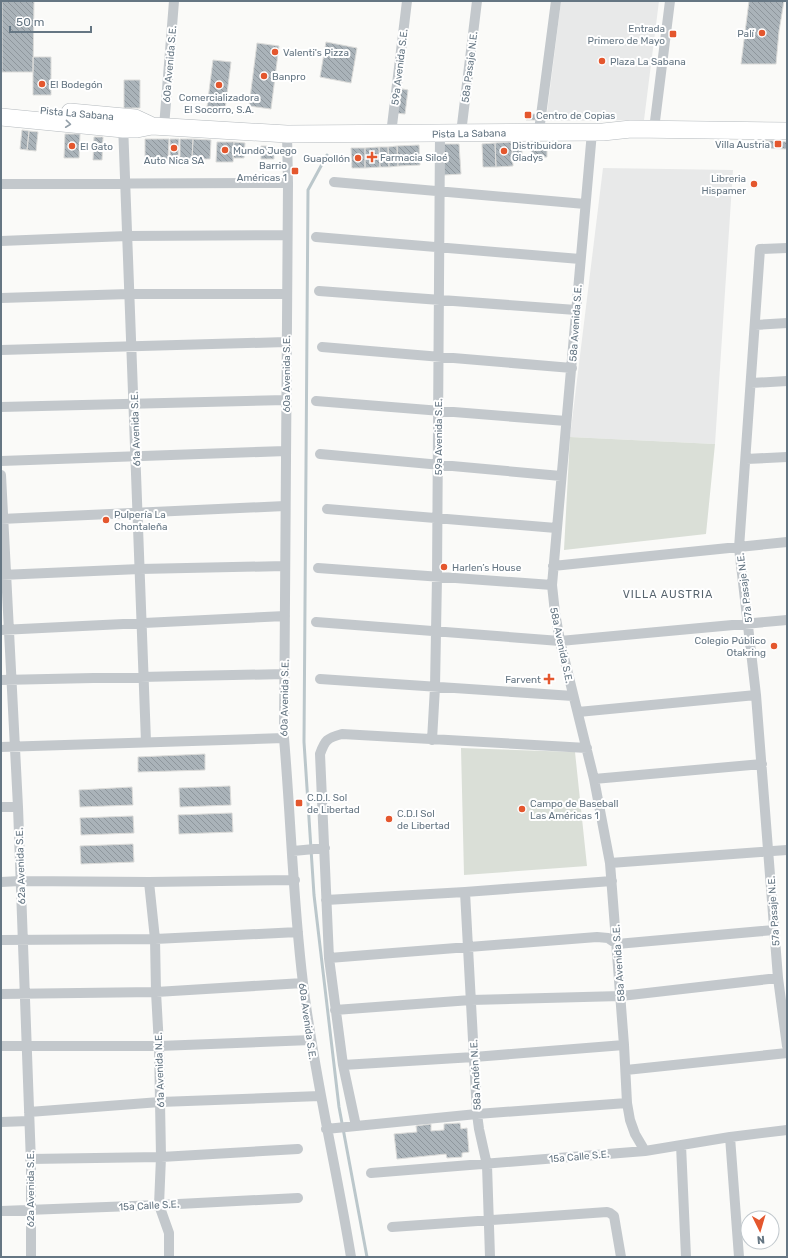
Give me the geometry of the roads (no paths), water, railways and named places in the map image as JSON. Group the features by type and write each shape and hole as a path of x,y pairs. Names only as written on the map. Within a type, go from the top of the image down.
{"main road":[{"name":"Pista La Sabana","path":"1,107 123,123"},
{"name":"Pista La Sabana","path":"1,117 123,123 135,118 158,127 287,134 592,132 654,129 787,131"}],"street":[{"name":"60a Avenida S.E.","path":"158,127 174,1"},
{"name":"59a Avenida S.E.","path":"392,134 407,1"},
{"name":"58a Pasaje N.E.","path":"462,133 477,1"},
{"path":"539,132 556,1"},
{"path":"654,129 670,1"},
{"name":"61a Avenida S.E.","path":"123,123 146,742"},
{"name":"58a Avenida S.E.","path":"592,132 584,204 572,368 556,528 552,585 560,641 594,779 610,863 630,1120 635,1134 645,1150"},
{"name":"60a Avenida S.E.","path":"287,134 288,183 284,738 298,932 310,1040 326,1129 341,1196 351,1257"},
{"name":"59a Avenida S.E.","path":"432,740 438,577 440,134"},
{"path":"334,182 584,204"},
{"path":"1,184 288,183"},
{"path":"1,241 127,236 287,235"},
{"path":"316,237 580,259"},
{"name":"57a Pasaje N.E.","path":"787,248 760,249 740,548 756,695 778,978 787,1046"},
{"path":"319,291 576,310"},
{"path":"1,298 129,294 287,294"},
{"path":"755,325 787,323"},
{"path":"1,350 286,342"},
{"path":"322,347 572,368"},
{"path":"751,382 787,381"},
{"path":"1,408 286,400"},
{"path":"316,401 566,421"},
{"path":"1,461 286,451"},
{"path":"320,454 562,476"},
{"path":"746,459 787,457"},
{"name":"62a Avenida S.E.","path":"1,475 5,630 12,679 18,807 29,1117 31,1257"},
{"path":"2,519 285,506"},
{"path":"327,509 556,528"},
{"path":"553,566 787,542"},
{"path":"4,575 140,569 285,566"},
{"path":"318,568 552,585"},
{"path":"5,630 285,616"},
{"path":"316,622 560,641 787,620"},
{"path":"1,680 284,674"},
{"path":"320,679 573,696"},
{"path":"578,712 756,695"},
{"path":"354,1126 335,1010 320,848 320,754 324,743 330,737 342,734 586,748"},
{"path":"1,747 284,738"},
{"path":"594,779 762,764"},
{"path":"1,807 18,807"},
{"path":"293,851 320,848"},
{"path":"610,863 787,850"},
{"path":"1,882 295,880"},
{"path":"326,900 465,892 612,881"},
{"name":"61a Avenida N.E.","path":"149,882 155,939 159,1046 161,1157 159,1205 169,1233 169,1257"},
{"name":"58a Andén N.E.","path":"465,892 477,1114 487,1165 490,1257"},
{"path":"329,958 597,937 608,938 617,944 774,930"},
{"path":"1,940 155,939 298,932"},
{"path":"335,1010 471,1000 621,996 778,978"},
{"path":"1,994 156,992 303,983"},
{"path":"1,1046 159,1046 310,1040"},
{"path":"343,1065 624,1046"},
{"path":"626,1070 787,1053"},
{"path":"1,1122 29,1117 160,1102 320,1096"},
{"path":"326,1129 477,1114 628,1103"},
{"path":"787,1130 787,1136"},
{"name":"15a Calle S.E.","path":"371,1174 645,1150 787,1130"},
{"path":"730,1137 739,1257"},
{"path":"681,1145 686,1257"},
{"path":"30,1159 161,1157 298,1149"},
{"name":"15a Calle S.E.","path":"1,1211 298,1198"},
{"path":"392,1227 489,1219 607,1212 614,1216 620,1257"}],"waterway":[{"path":"327,155 308,190 304,742 314,895 339,1107 367,1257"}],"place":[{"name":"Palí","path":"762,33"},
{"name":"Entrada Primero de Mayo","path":"673,34"},
{"name":"Valenti's Pizza","path":"275,52"},
{"name":"Plaza La Sabana","path":"602,61"},
{"name":"Banpro","path":"264,76"},
{"name":"El Bodegón","path":"42,84"},
{"name":"Comercializadora El Socorro, S.A.","path":"219,85"},
{"name":"Centro de Copias","path":"528,115"},
{"name":"Villa Austria","path":"778,144"},
{"name":"El Gato","path":"72,146"},
{"name":"Auto Nica SA","path":"174,148"},
{"name":"Mundo Juego","path":"225,150"},
{"name":"Distribuidora Gladys","path":"504,151"},
{"name":"Farmacia Siloé","path":"372,157"},
{"name":"Guapollón","path":"358,158"},
{"name":"Barrio Américas 1","path":"295,171"},
{"name":"Libreria Hispamer","path":"754,184"},
{"name":"Pulpería La Chontaleña","path":"106,520"},
{"name":"Harlen’s House","path":"444,567"},
{"name":"Colegio Público Otakring","path":"774,646"},
{"name":"Farvent","path":"549,679"},
{"name":"C.D.I. Sol de Libertad","path":"299,803"},
{"name":"Campo de Baseball Las Américas 1","path":"522,809"},
{"name":"C.D.I Sol de Libertad","path":"389,819"}],"district":[{"name":"VILLA AUSTRIA","path":"668,594"}]}
